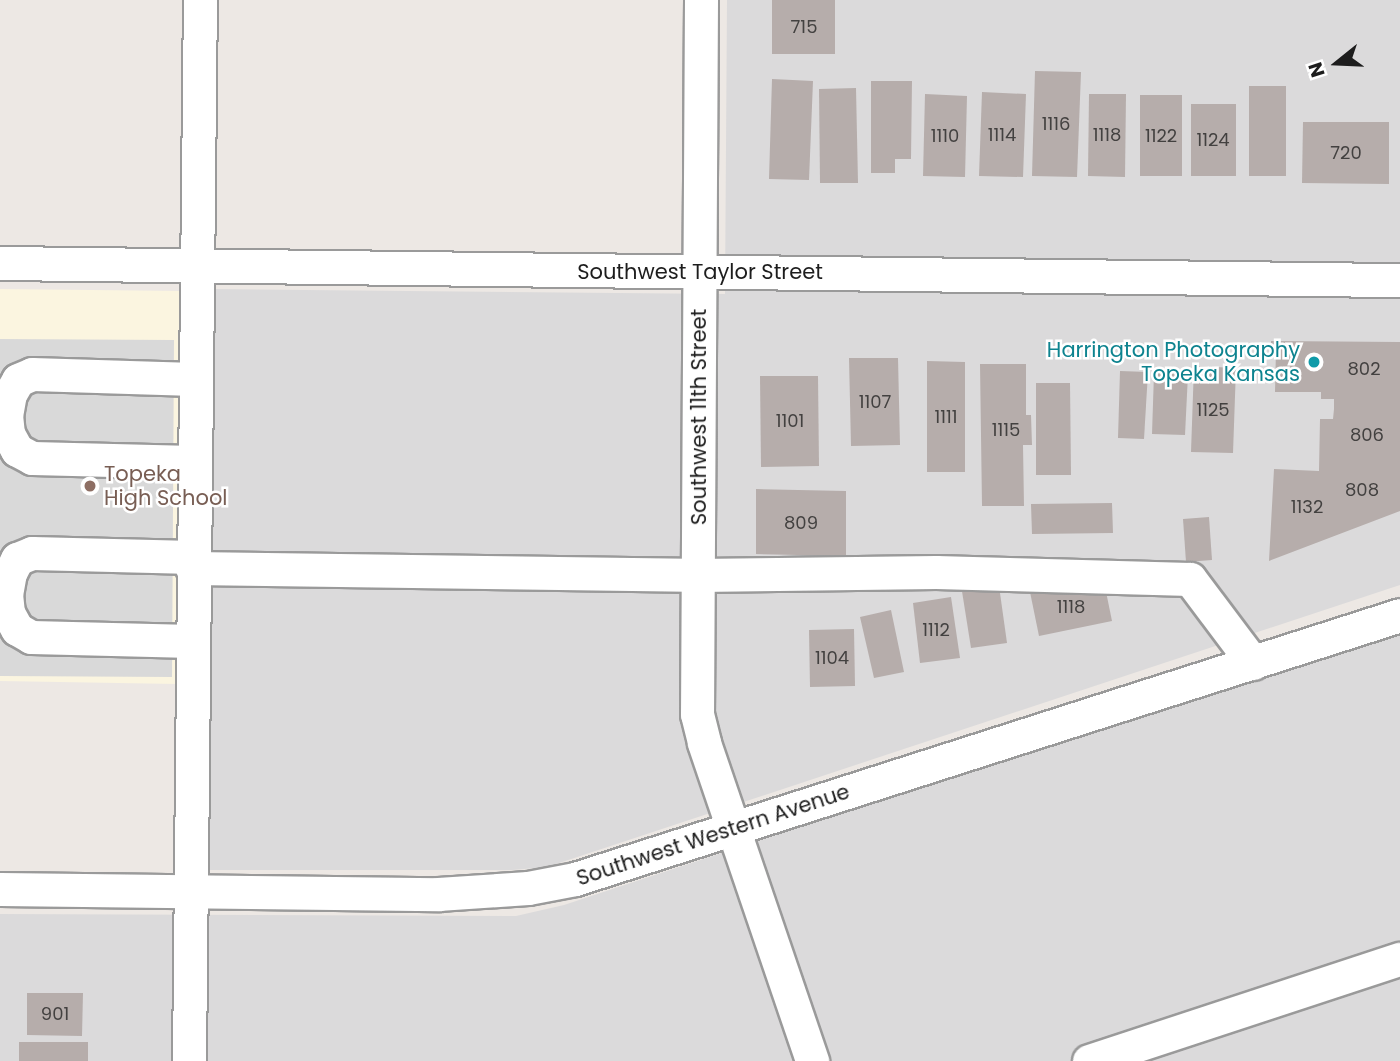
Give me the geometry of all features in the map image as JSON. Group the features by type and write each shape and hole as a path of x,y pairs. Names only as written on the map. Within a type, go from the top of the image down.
{"street":[{"path":"189,1061 195,266 200,0"},
{"name":"Southwest 11th Street","path":"701,0 697,714 704,743 813,1061"},
{"name":"Southwest Taylor Street","path":"0,263 1400,280"},
{"path":"193,462 32,458 18,450 8,434 6,416 10,394 18,380 32,374 194,379"},
{"path":"192,641 31,637 17,629 8,613 6,595 10,573 18,559 32,553 192,563 698,575 936,572 1190,579 1253,663"},
{"name":"Southwest Western Avenue","path":"0,889 439,894 528,888 575,879 1400,615"},
{"path":"1089,1061 1400,959"}],"shaded area":[{"path":"727,0 1400,0 1400,585 547,867 512,870 204,870 210,289 725,294"},
{"name":"Topeka High School","path":"0,289 181,291 177,684 0,681"},
{"name":"Topeka High School","path":"0,339 174,340 172,677 0,676"},
{"path":"1400,629 1400,1061 0,1061 0,914 516,916 564,905"}],"building":[{"path":"772,0 835,0 835,54 772,54"},
{"path":"1035,71 1081,72 1077,177 1032,176"},
{"path":"772,79 813,81 809,180 769,179"},
{"path":"871,81 912,81 911,159 895,159 895,173 871,173"},
{"path":"1249,86 1286,86 1286,176 1249,176"},
{"path":"856,88 858,183 820,183 819,89"},
{"path":"982,92 1026,94 1023,177 979,176"},
{"path":"925,94 967,96 965,177 923,176"},
{"path":"1089,94 1126,94 1125,177 1088,176"},
{"path":"1140,95 1182,95 1182,176 1140,176"},
{"path":"1191,104 1236,104 1236,176 1191,176"},
{"path":"1303,122 1389,122 1389,184 1302,183"},
{"path":"1271,341 1400,342 1400,511 1269,561 1274,469 1319,471 1320,419 1333,419 1334,409 1334,399 1321,399 1321,392 1275,392 1276,349 1271,349"},
{"path":"849,358 898,358 900,445 851,446"},
{"path":"927,361 965,362 965,472 927,472"},
{"path":"980,364 1026,364 1026,415 1031,415 1032,445 1023,445 1024,506 982,506"},
{"path":"1194,366 1236,368 1233,453 1191,452"},
{"path":"1120,371 1148,372 1144,439 1118,438"},
{"path":"1154,373 1188,374 1185,435 1152,434"},
{"path":"760,376 818,376 819,466 761,467"},
{"path":"1036,383 1070,383 1071,475 1036,475"},
{"path":"756,489 846,491 846,556 756,554"},
{"path":"1112,503 1113,533 1032,534 1031,504"},
{"path":"1209,517 1212,560 1186,562 1183,519"},
{"path":"1103,577 1112,621 1039,636 1030,592"},
{"path":"998,579 1007,643 971,648 961,585"},
{"path":"951,597 960,658 920,663 913,603"},
{"path":"891,610 904,672 874,678 860,617"},
{"path":"854,629 855,686 810,687 809,630"},
{"path":"27,993 83,993 82,1036 27,1035"},
{"path":"19,1042 88,1042 88,1061 19,1061"}],"place":[{"name":"Harrington Photography Topeka Kansas","path":"1314,362"},
{"name":"Topeka High School","path":"90,486"}]}
